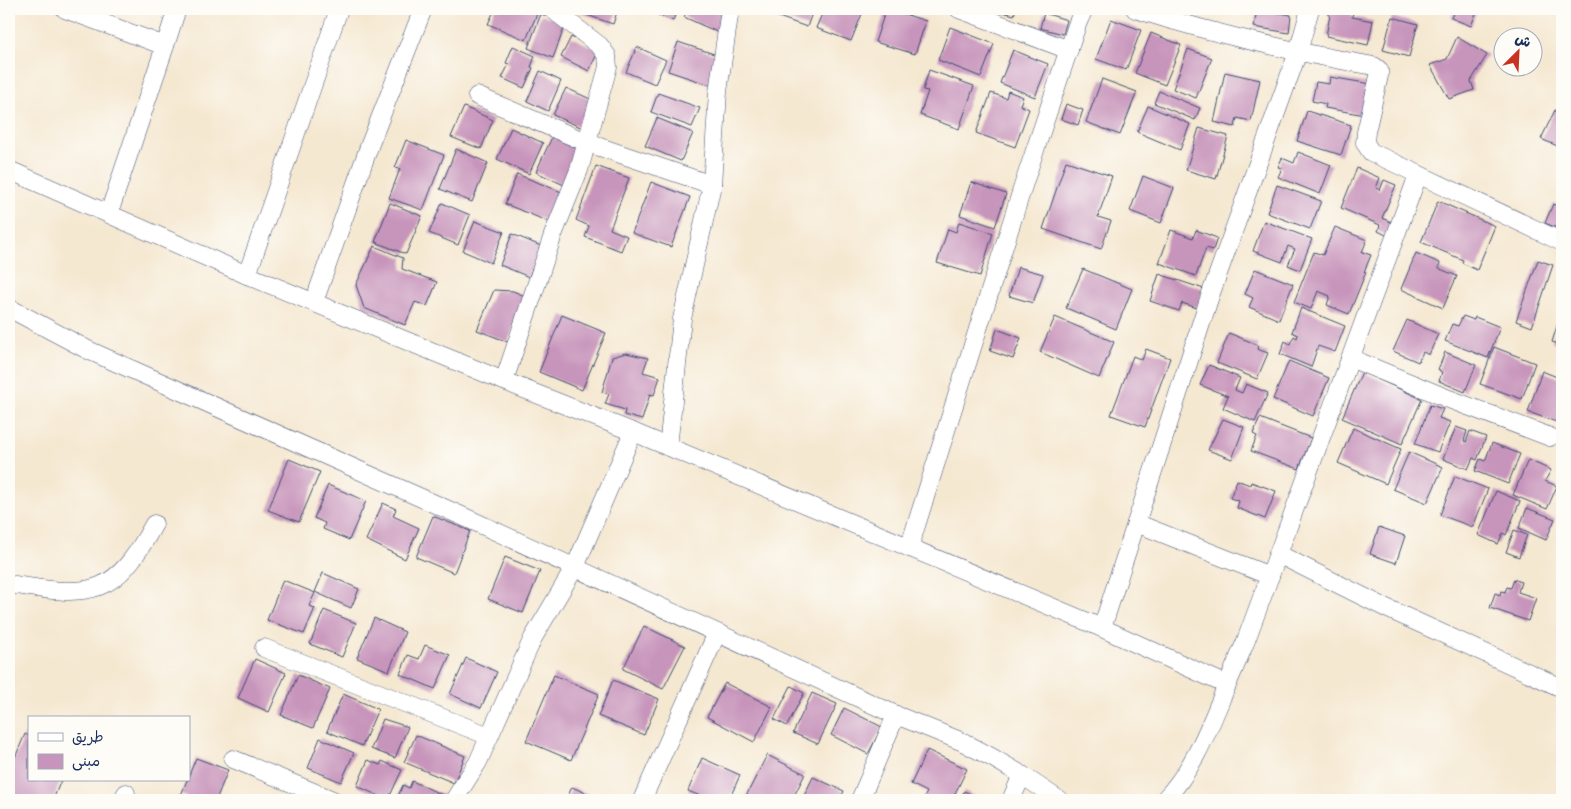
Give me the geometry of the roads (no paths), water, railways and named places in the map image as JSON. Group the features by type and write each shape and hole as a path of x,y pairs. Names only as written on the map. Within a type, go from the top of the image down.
{"street":[{"path":"65,9 165,46"},
{"path":"109,213 177,9"},
{"path":"247,275 339,9"},
{"path":"314,302 370,144 423,9"},
{"path":"504,381 553,235 588,143 608,67 607,56 600,46 552,9"},
{"path":"668,447 682,319 712,186 718,92 730,9"},
{"path":"959,9 1069,50"},
{"path":"909,548 1024,183 1084,9"},
{"path":"1135,9 1298,52 1374,66 1379,70 1379,76 1366,132 1366,143 1371,152 1562,242"},
{"path":"1102,628 1210,296 1298,52 1310,9"},
{"path":"477,96 588,143 712,186"},
{"path":"9,170 247,275 633,432 1102,628 1227,685"},
{"path":"1164,800 1188,770 1245,643 1418,175"},
{"path":"9,308 88,350 471,520 896,715 963,742 1022,775 1059,800"},
{"path":"1350,358 1449,399 1550,437"},
{"path":"454,800 478,762 533,638 575,567 633,432"},
{"path":"1136,523 1270,576"},
{"path":"9,586 16,585 66,592 91,590 111,581 124,569 154,524"},
{"path":"1278,554 1384,607 1562,688"},
{"path":"642,800 717,633"},
{"path":"264,648 489,736"},
{"path":"860,800 896,715"},
{"path":"233,759 334,800"},
{"path":"1011,800 1022,775"}]}
